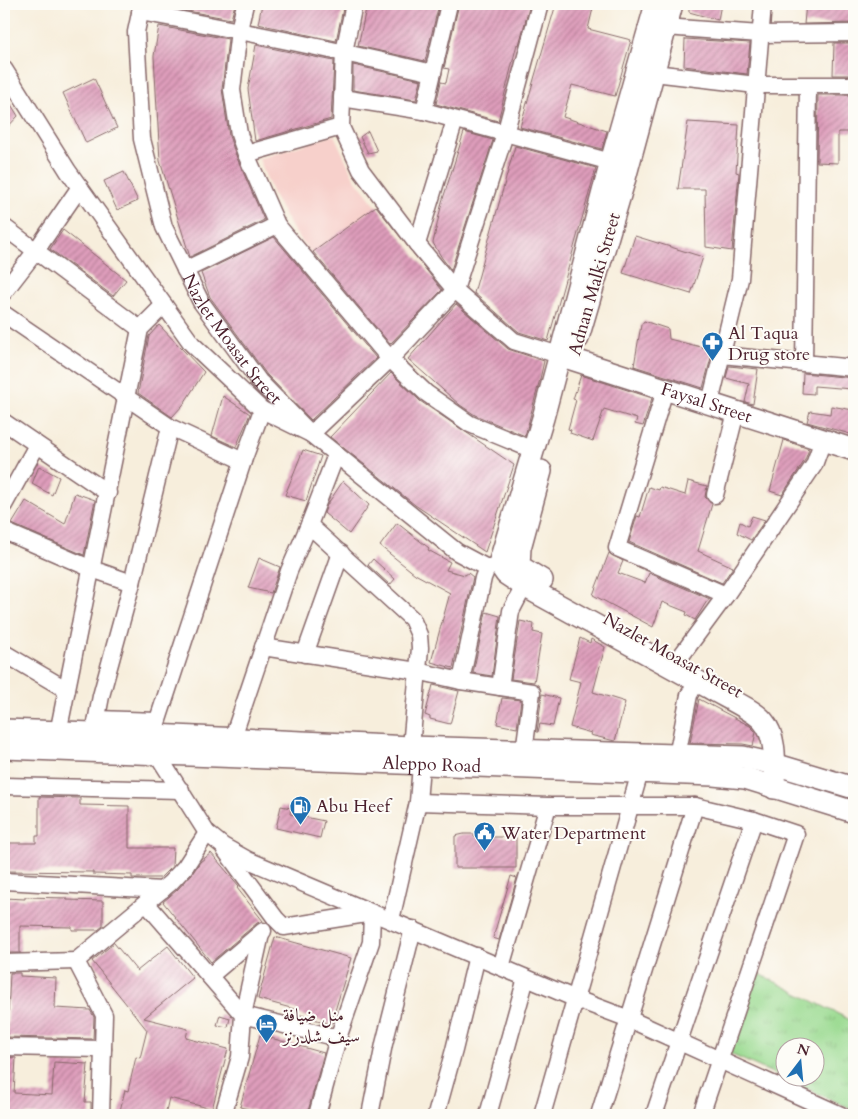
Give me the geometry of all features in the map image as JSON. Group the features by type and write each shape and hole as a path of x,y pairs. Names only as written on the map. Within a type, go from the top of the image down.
{"main road":[{"name":"Adnan Malki Street","path":"507,571 533,450 565,358 646,71 656,4"},
{"name":"Adnan Malki Street","path":"507,571 520,548 611,162 665,27 672,4"},
{"name":"Faysal Street","path":"565,358 854,450"},
{"name":"Nazlet Moasat Street","path":"507,571 763,704 777,716 787,741 781,766 781,790"},
{"name":"Nazlet Moasat Street","path":"507,571 752,713 763,721 771,736 781,766"},
{"name":"Aleppo Road","path":"4,730 58,733 95,726 230,747 416,756 745,778 854,812"},
{"name":"Aleppo Road","path":"4,748 156,736"},
{"name":"Aleppo Road","path":"416,756 524,751 743,757 781,766 854,788"}],"street":[{"path":"245,4 239,30 232,90 239,134 278,225 390,359 426,393 470,424 533,450"},
{"path":"354,4 344,52 341,127 361,170 417,244 455,290 514,341 565,358"},
{"path":"424,111 450,4"},
{"path":"4,69 80,188 192,344 262,410 311,434 390,359 455,290 505,134 540,4"},
{"path":"710,404 740,279 763,4"},
{"path":"141,8 433,73"},
{"name":"Nazlet Moasat Street","path":"141,8 136,32 142,139 164,227 202,302 259,381 311,434 458,552 507,571"},
{"path":"665,27 760,34 854,33"},
{"path":"646,71 756,84 854,85"},
{"path":"804,363 808,86"},
{"path":"342,98 424,111 611,162"},
{"path":"417,244 455,120"},
{"path":"246,154 341,127"},
{"path":"4,292 36,252 80,188"},
{"path":"185,270 278,225"},
{"path":"4,227 140,330"},
{"path":"58,733 140,330 164,306"},
{"path":"4,314 170,427 243,462"},
{"path":"722,355 854,368"},
{"path":"665,390 617,548 726,595"},
{"path":"262,410 243,462 156,736 181,790 207,833 222,846 284,927 372,913"},
{"path":"715,495 736,412"},
{"path":"4,422 108,493"},
{"path":"95,726 170,427"},
{"path":"678,660 726,595 814,465 823,440"},
{"path":"4,505 37,445"},
{"path":"230,747 289,571 336,455"},
{"path":"309,525 412,619 419,635 416,756 418,802 391,920"},
{"path":"4,530 92,569 132,583"},
{"path":"305,654 340,553"},
{"path":"461,680 483,578 507,571 511,611 500,687"},
{"path":"263,647 417,671 532,692 524,751"},
{"path":"4,653 67,690"},
{"path":"677,756 689,695 697,681"},
{"path":"542,1115 640,772"},
{"path":"4,786 181,790"},
{"path":"418,802 548,806 695,806 754,820 796,834 702,1115"},
{"path":"501,967 548,806"},
{"path":"599,1115 695,806"},
{"path":"654,1115 754,820"},
{"path":"4,963 76,961 162,890 185,867 207,833"},
{"path":"222,846 248,860 372,913 576,999 629,1019 840,1115"},
{"path":"4,881 162,890"},
{"path":"146,902 242,1015 338,1038"},
{"path":"317,1115 338,1038 371,942 372,913"},
{"path":"210,976 261,934 276,919"},
{"path":"370,1115 384,1044 413,929"},
{"path":"223,1115 240,1057 242,1015 261,934"},
{"path":"436,1115 477,956"},
{"path":"76,961 104,1015 101,1115"},
{"path":"488,1115 526,978"},
{"path":"4,1047 103,1049"}],"shaded area":[{"path":"334,135 354,178 376,206 311,253 294,231 274,197 259,159"}],"green space":[{"path":"756,972 854,1022 854,1110 801,1086 826,1086 826,1036 776,1036 776,1075 728,1053"}],"building":[{"path":"167,4 235,4 231,19 166,7"},
{"path":"262,4 344,4 336,41 258,24"},
{"path":"367,4 439,4 425,61 358,46"},
{"path":"459,4 530,4 519,45 517,44 498,121 436,104 441,82 446,83 449,69 444,68"},
{"path":"556,4 594,4 588,29 631,40 615,96 572,85 563,117 607,131 602,149 520,127"},
{"path":"689,4 721,4 718,20 689,12"},
{"path":"806,4 854,4 854,23 804,24"},
{"path":"159,26 228,39 222,89 229,136 264,220 190,257 160,161 154,56"},
{"path":"685,39 750,43 747,74 684,66"},
{"path":"834,43 854,43 854,75 833,75"},
{"path":"256,45 334,61 331,119 255,141 248,89"},
{"path":"353,65 421,80 416,100 353,90"},
{"path":"94,78 117,128 86,143 63,93"},
{"path":"4,93 18,116 4,131"},
{"path":"818,95 854,95 854,132 838,132 838,163 817,162"},
{"path":"688,122 739,125 736,172 739,173 732,251 706,247 705,189 678,189"},
{"path":"368,131 377,151 368,153 360,137"},
{"path":"464,132 493,140 451,270 433,243 442,202"},
{"path":"515,146 596,168 548,341 519,332 474,293"},
{"path":"124,172 138,201 117,210 104,181"},
{"path":"376,206 442,290 390,344 313,252"},
{"path":"63,230 126,280 113,296 50,249"},
{"path":"635,236 703,257 691,294 623,273"},
{"path":"274,237 376,358 311,420 267,375 210,297 201,273"},
{"path":"456,304 508,349 544,361 525,436 475,415 460,405 408,359"},
{"path":"644,321 668,329 669,339 713,350 703,388 634,366 641,325"},
{"path":"159,325 204,372 183,405 172,417 138,393 149,336"},
{"path":"729,366 758,369 753,404 745,402 749,384 726,378"},
{"path":"391,373 420,401 514,465 485,552 415,505 330,437"},
{"path":"803,373 853,378 852,389 814,386 814,394 802,393"},
{"path":"581,375 652,398 643,426 635,424 637,419 604,409 593,441 570,433 571,430 568,429 576,400 573,399"},
{"path":"223,396 250,414 236,447 212,436"},
{"path":"831,406 853,410 854,435 807,422 810,411 830,414"},
{"path":"784,440 809,449 805,460 782,495 770,491"},
{"path":"303,450 321,456 306,501 285,495"},
{"path":"39,466 59,477 52,495 32,484"},
{"path":"343,481 369,505 349,534 324,513 327,505"},
{"path":"688,481 707,486 705,497 712,504 698,551 733,567 722,583 629,542 637,516 640,517 649,487 659,490 660,487 685,495"},
{"path":"75,493 95,500 84,555 12,524 26,501 65,524"},
{"path":"752,516 765,520 751,540 737,533 740,522 748,526"},
{"path":"397,523 429,548 428,550 450,562 446,570 465,575 468,573 473,577 453,668 431,662 450,593 415,574 380,546"},
{"path":"609,553 623,561 618,573 645,583 649,573 710,599 695,620 686,615 687,612 662,602 653,627 593,595"},
{"path":"259,558 280,567 271,593 248,588"},
{"path":"373,559 395,579 390,585 368,565"},
{"path":"486,612 500,616 492,676 473,673"},
{"path":"520,621 534,624 533,632 542,634 534,682 511,679"},
{"path":"580,638 590,643 591,639 605,647 593,692 625,702 615,741 590,735 591,733 570,727 581,682 569,679"},
{"path":"433,685 459,691 450,724 430,719 430,717 425,715"},
{"path":"542,694 559,698 553,726 540,724 537,732"},
{"path":"502,698 521,700 517,728 497,724"},
{"path":"699,699 750,726 756,732 753,746 743,744 690,743"},
{"path":"39,797 80,798 80,805 129,806 129,848 173,848 172,866 160,878 132,878 132,875 93,874 93,872 4,871 4,843 36,843 36,836 39,836"},
{"name":"Abu Heef","path":"281,806 291,808 290,814 324,821 320,838 276,828"},
{"name":"Water Department","path":"474,834 474,837 516,837 516,868 455,868 455,836"},
{"path":"211,853 239,886 237,888 263,921 257,923 211,962 163,902 177,890 200,862"},
{"path":"511,876 517,878 499,940 493,938"},
{"path":"25,897 103,901 103,926 98,930 72,930 72,927 20,926 20,953 4,953 4,898 25,899"},
{"path":"275,937 351,958 331,1024 297,1014 298,1010 258,999"},
{"path":"114,943 137,971 168,946 193,978 144,1018 188,1029 186,1038 228,1049 212,1109 169,1098 165,1115 119,1115 125,1090 128,1091 136,1057 140,1058 147,1030 92,961"},
{"path":"10,973 20,973 20,976 56,978 55,1008 90,1010 94,1017 93,1039 7,1037"},
{"path":"220,1015 230,1018 228,1027 217,1025"},
{"path":"260,1035 324,1053 307,1115 270,1115 240,1107"},
{"path":"4,1057 16,1058 14,1093 52,1095 54,1062 88,1064 85,1102 91,1102 91,1115 4,1115"}],"place":[{"name":"Al Taqua Drug store","path":"712,362"},
{"name":"Abu Heef","path":"300,825"},
{"name":"Water Department","path":"485,852"},
{"name":"منل ضيافة سيف شلدرنز","path":"267,1044"}]}
